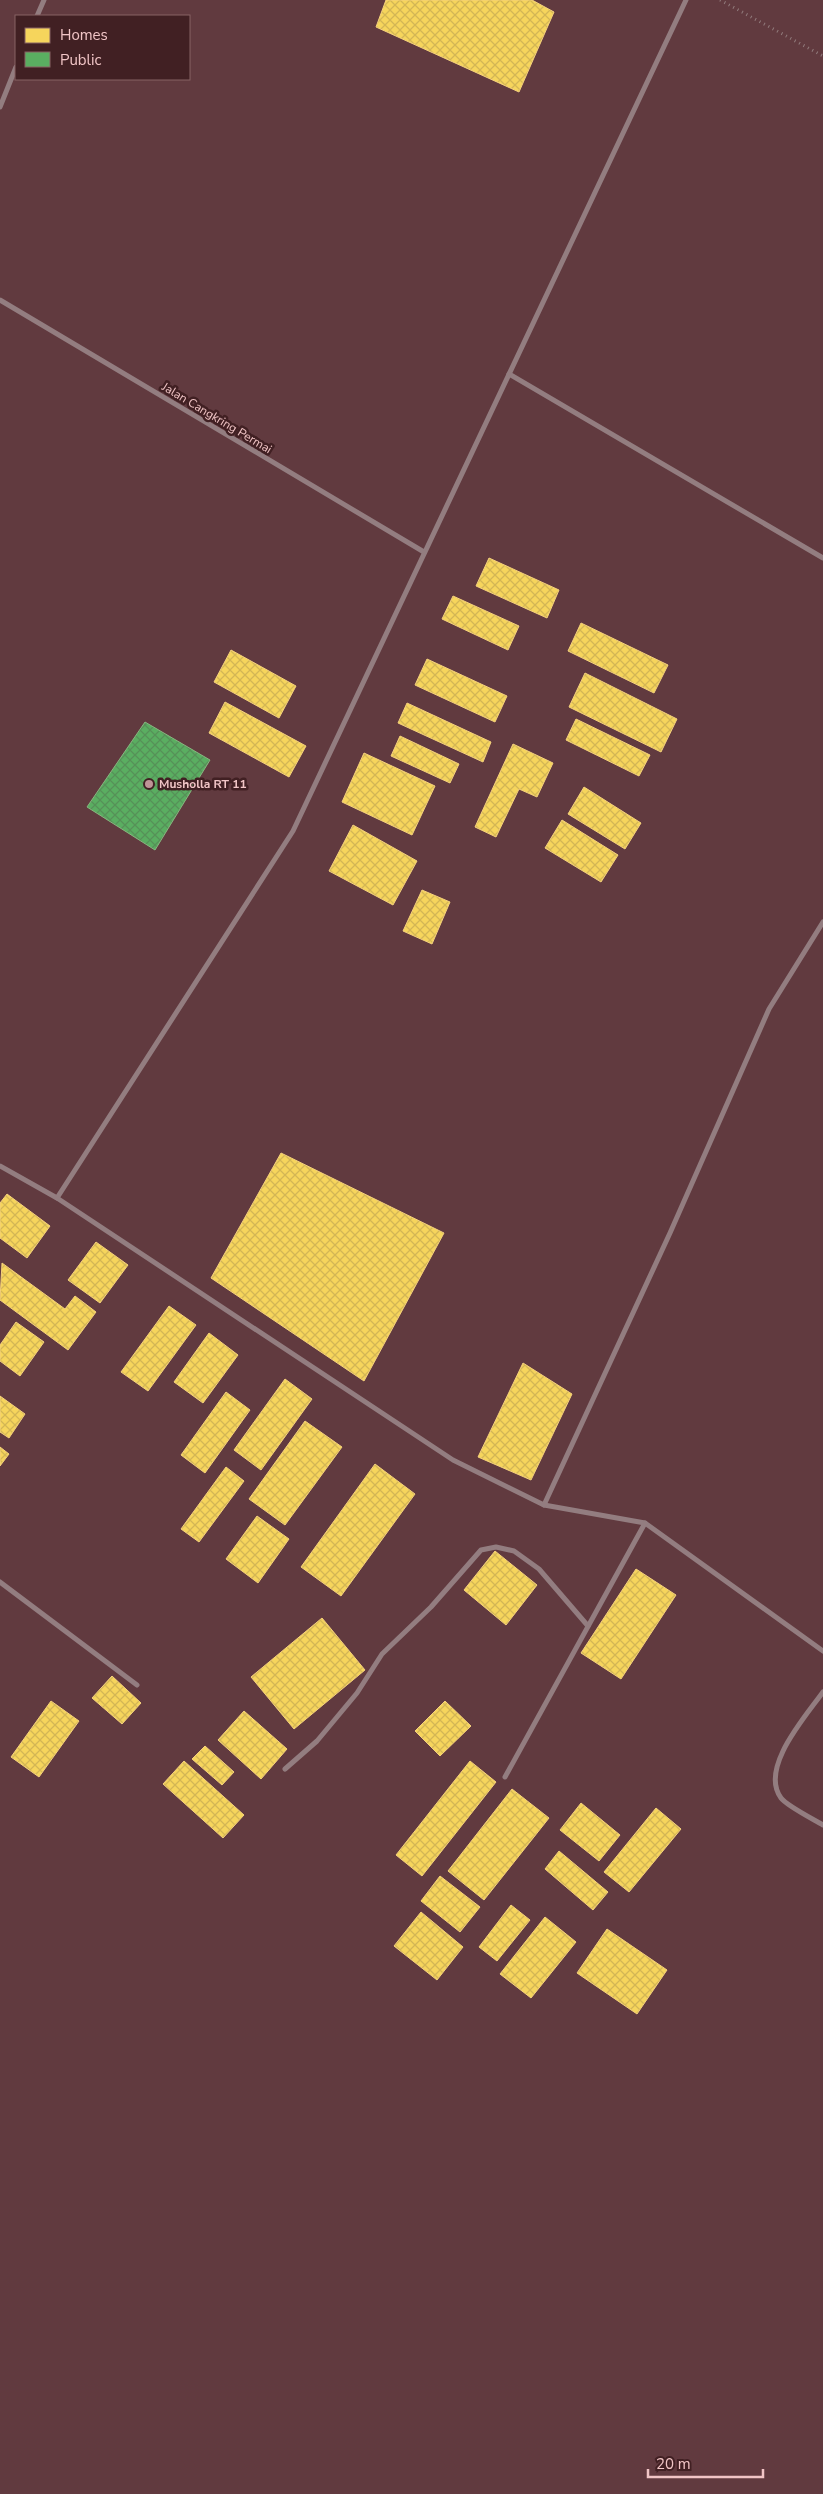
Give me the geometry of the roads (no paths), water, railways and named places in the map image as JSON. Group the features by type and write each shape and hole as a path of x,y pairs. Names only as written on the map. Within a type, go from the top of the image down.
{"street":[{"path":"37,15 44,0"},
{"path":"57,1198 293,831 686,0"},
{"path":"0,106 15,69"},
{"name":"Jalan Cangkring Permai","path":"0,300 424,552"},
{"path":"508,374 823,558"},
{"path":"544,1505 670,1233 770,1009 823,922"},
{"path":"0,1166 57,1198 453,1460 544,1505 645,1523 823,1651"},
{"path":"505,1777 645,1523"},
{"path":"285,1769 317,1741 357,1694 382,1654 430,1607 481,1550 496,1547 514,1551 539,1569 588,1626"},
{"path":"0,1582 137,1685"},
{"path":"823,1692 787,1743 776,1768 775,1783 781,1798 823,1825"}],"place":[{"name":"Musholla RT 11","path":"149,784"}]}
